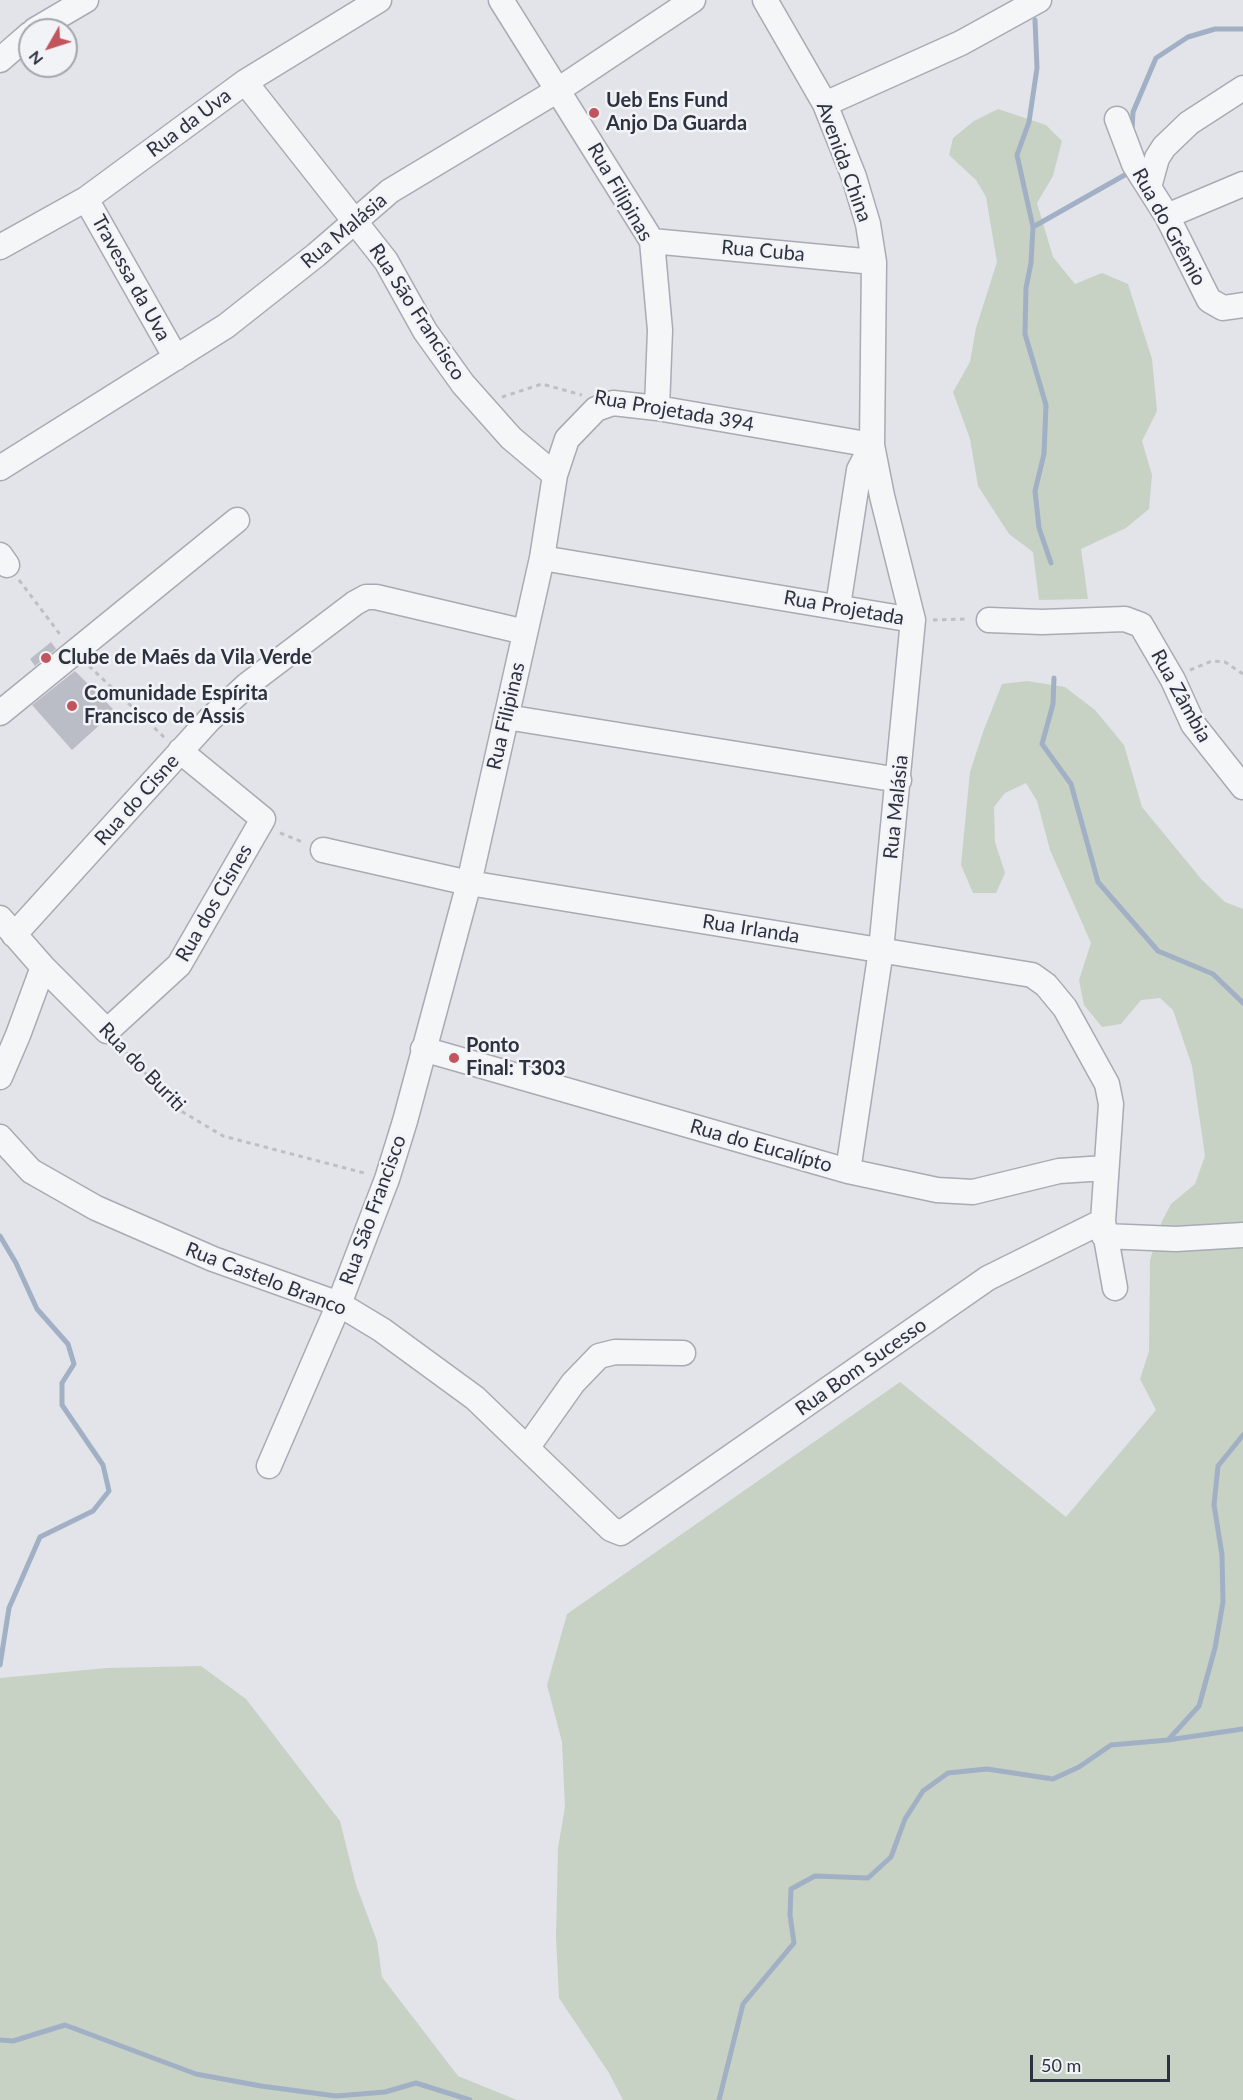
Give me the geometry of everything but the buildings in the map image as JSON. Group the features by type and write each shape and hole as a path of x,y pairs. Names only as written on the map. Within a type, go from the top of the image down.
{"street":[{"path":"55,18 86,0"},
{"name":"Rua da Uva","path":"0,247 86,199 245,82 379,0"},
{"name":"Rua Filipinas","path":"501,0 652,241 660,330 657,408"},
{"name":"Rua Malásia","path":"0,468 226,326 411,177 558,90 693,0"},
{"name":"Avenida China","path":"765,0 825,105 854,177 868,224 874,262 872,445"},
{"path":"825,105 961,43 1040,0"},
{"path":"0,60 18,44"},
{"name":"Rua São Francisco","path":"245,82 356,220 386,261 443,356 480,404 511,438 555,475"},
{"path":"1149,187 1156,158 1164,147 1189,123 1243,88"},
{"name":"Rua do Grêmio","path":"1117,119 1134,164 1167,216 1209,300 1223,308 1243,305"},
{"path":"1167,216 1243,184"},
{"name":"Travessa da Uva","path":"86,199 176,358"},
{"name":"Rua Cuba","path":"652,241 874,262"},
{"name":"Rua Filipinas","path":"423,1049 469,883 542,558 555,475 564,447 577,427 596,409 613,403"},
{"name":"Rua Projetada 394","path":"613,403 657,408 872,445"},
{"path":"838,606 859,470 872,445"},
{"name":"Rua Malásia","path":"848,1171 881,950 913,620 882,496 872,445"},
{"path":"0,713 237,520"},
{"name":"Rua Projetada","path":"542,558 913,620"},
{"name":"Rua do Cisne","path":"7,927 247,685 355,603 366,597 393,600 444,615 525,632"},
{"name":"Rua Zâmbia","path":"989,620 1042,622 1125,619 1136,622 1145,630 1173,680 1193,724 1243,787"},
{"path":"506,717 899,780"},
{"name":"Rua dos Cisnes","path":"107,1031 179,965 263,819 180,751"},
{"name":"Rua Irlanda","path":"323,850 469,883 1032,975 1046,985 1065,1008 1107,1084 1111,1104 1105,1168"},
{"name":"Rua do Buriti","path":"7,927 107,1031"},
{"path":"0,1077 27,1014 43,967"},
{"name":"Rua São Francisco","path":"270,1466 339,1304 387,1179 405,1121 423,1049"},
{"name":"Rua do Eucalípto","path":"423,1049 848,1171 937,1190 973,1192 1059,1171 1105,1168"},
{"name":"Rua Castelo Branco","path":"0,1137 31,1171 96,1208 213,1259 339,1304 459,1385 611,1529 621,1533 628,1530"},
{"path":"1105,1168 1104,1229 1115,1288"},
{"path":"1104,1229 1176,1239 1243,1235"},
{"name":"Rua Bom Sucesso","path":"628,1530 988,1278 1104,1229"},
{"path":"527,1448 580,1375 599,1356 615,1352 683,1353"}],"path":[{"name":"Rua Projetada 394","path":"480,404 542,384 613,403"},
{"path":"3,560 74,652 180,751"},
{"name":"Rua Projetada","path":"913,620 989,620"},
{"path":"1173,680 1200,664 1212,661 1225,662 1243,674"},
{"name":"Rua do Buriti","path":"107,1031 144,1074 181,1110 223,1136 387,1179"}],"green space":[{"path":"998,109 1046,125 1062,141 1053,176 1037,203 1053,257 1075,284 1102,273 1128,284 1152,359 1157,411 1142,441 1152,475 1149,509 1126,528 1081,549 1088,599 1039,600 1033,552 1009,534 978,486 970,439 953,392 970,362 976,328 997,262 986,197 976,180 949,155 953,138 974,121"},
{"path":"1027,681 1065,687 1095,710 1124,745 1142,807 1202,880 1225,902 1243,909 1243,2100 623,2100 609,2073 559,1998 556,1937 558,1848 565,1807 562,1742 547,1685 567,1614 900,1382 1066,1517 1156,1410 1140,1379 1149,1351 1150,1260 1162,1221 1171,1204 1195,1184 1205,1156 1192,1066 1173,1010 1160,998 1141,1000 1121,1024 1102,1027 1084,1005 1079,980 1091,943 1050,850 1037,801 1026,783 1005,793 994,807 995,842 1005,873 996,893 973,893 961,865 970,772 983,732 1002,684"},
{"path":"201,1666 246,1699 340,1821 356,1885 377,1941 382,1977 458,2076 517,2100 0,2100 0,1678 107,1668"}],"waterway":[{"path":"1035,20 1037,68 1029,122 1017,155 1033,227 1031,263 1026,288 1025,334 1046,405 1044,454 1035,491 1039,528 1051,563"},
{"path":"1132,130 1133,112 1156,58 1188,37 1215,29 1243,29"},
{"path":"1033,227 1130,172"},
{"path":"1054,678 1053,704 1042,744 1071,784 1098,882 1158,951 1213,974 1243,1003"},
{"path":"0,1236 16,1263 37,1309 68,1344 74,1364 62,1383 62,1405 103,1465 109,1491 93,1511 40,1537 9,1608 0,1665"},
{"path":"719,2100 743,2004 794,1943 790,1915 791,1889 815,1876 868,1878 891,1857 905,1819 923,1791 948,1773 987,1769 1053,1779 1079,1767 1111,1745 1168,1740 1199,1706 1215,1648 1223,1602 1222,1555 1214,1505 1218,1466 1243,1435"},
{"path":"1168,1740 1243,1729"},
{"path":"0,2040 13,2041 65,2025 196,2074 336,2096 385,2092 416,2083 470,2100"}],"place":[{"name":"Ueb Ens Fund Anjo Da Guarda","path":"594,113"},
{"name":"Clube de Maẽs da Vila Verde","path":"46,658"},
{"name":"Comunidade Espírita Francisco de Assis","path":"72,706"},
{"name":"Ponto Final: T303","path":"454,1058"}]}
